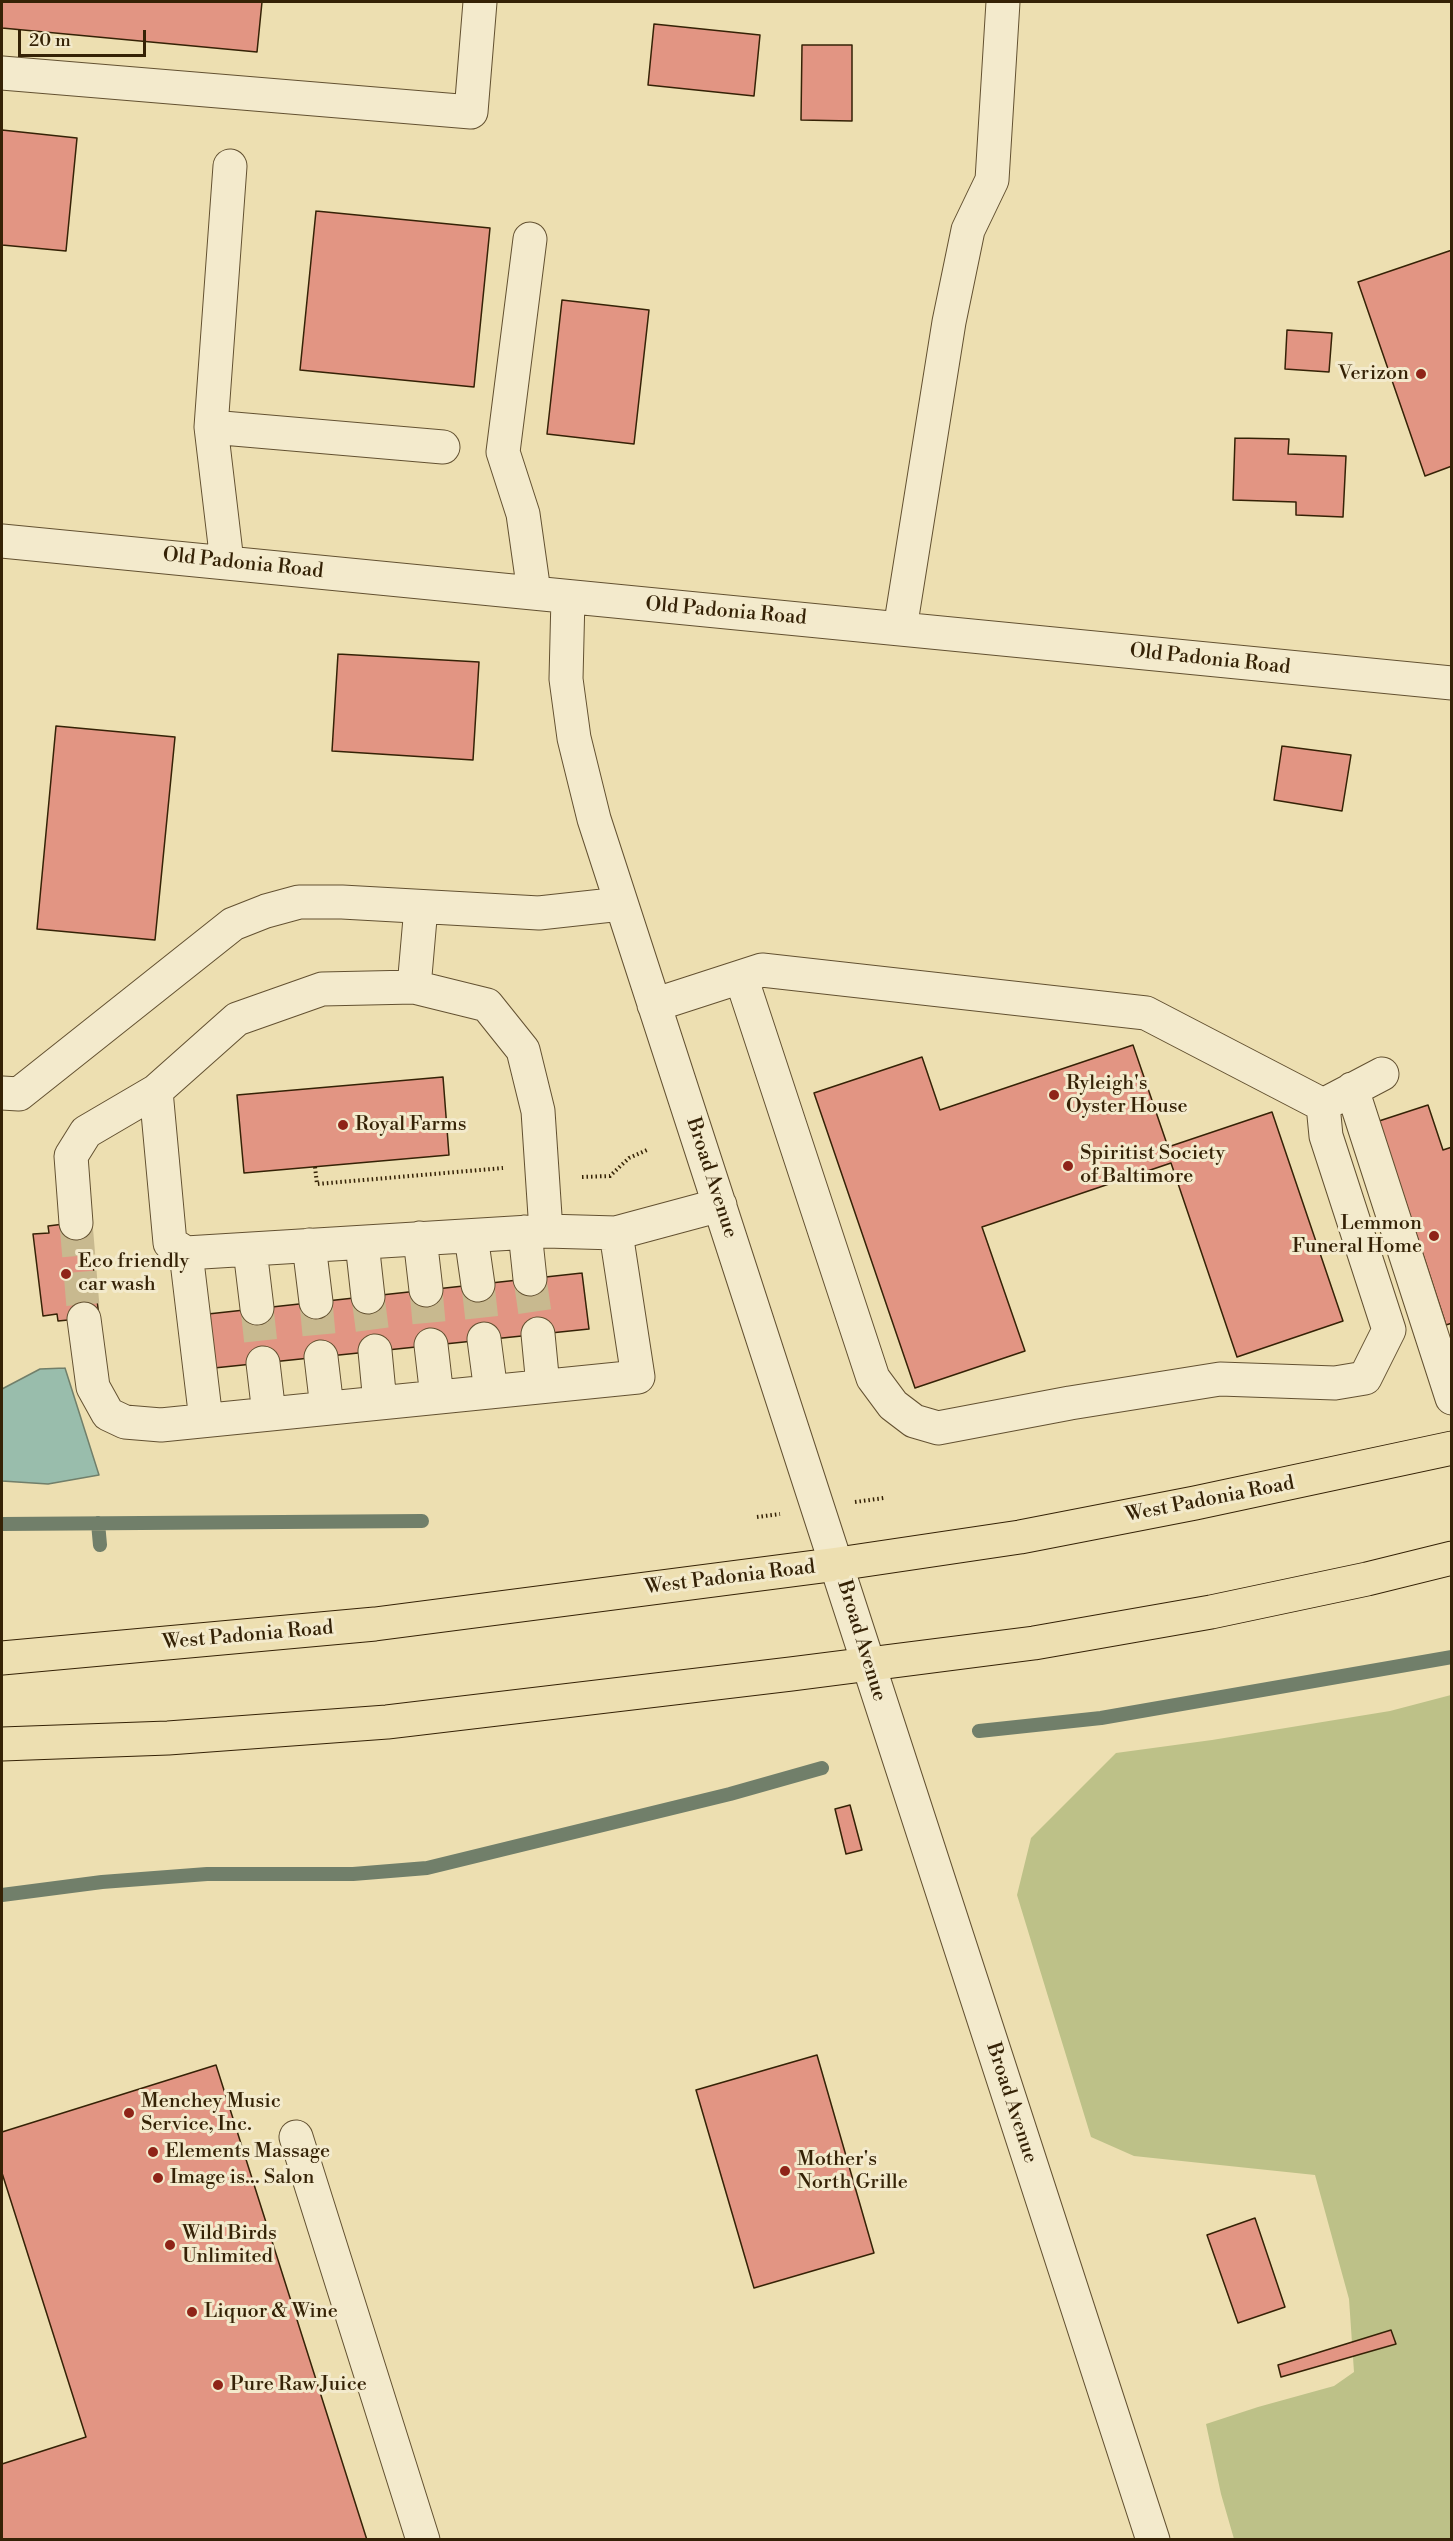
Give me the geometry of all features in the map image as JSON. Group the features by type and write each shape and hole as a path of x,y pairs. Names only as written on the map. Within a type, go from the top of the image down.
{"main road":[{"name":"West Padonia Road","path":"2,1658 375,1624 838,1564 1020,1537 1195,1503 1452,1448"},
{"path":"2,1744 168,1738 387,1722 625,1696 1034,1643 1211,1612 1367,1579 1452,1558"}],"street":[{"path":"2,73 471,112 480,2"},
{"path":"900,629 945,344 968,230 992,180 1003,2"},
{"path":"227,562 211,427 230,166"},
{"path":"530,239 503,452 523,514 534,592"},
{"path":"211,427 443,447"},
{"name":"Old Padonia Road","path":"2,541 1452,683"},
{"name":"Broad Avenue","path":"568,597 566,679 574,738 594,819 838,1564 868,1664 1153,2540"},
{"path":"2,1093 19,1094 233,924 266,911 299,903 539,913 621,904"},
{"path":"414,987 421,908"},
{"path":"654,1005 762,970 1146,1012 1323,1105"},
{"path":"741,977 873,1378 893,1405 914,1421 938,1428 1070,1403 1220,1379 1335,1383 1365,1378 1389,1330 1326,1136 1323,1105"},
{"path":"76,1223 71,1156 86,1132 156,1091 237,1019 322,989 414,987 487,1005 523,1050 538,1111 542,1174 530,1279"},
{"path":"1323,1105 1382,1074"},
{"path":"1352,1089 1447,1364 1452,1398"},
{"path":"156,1091 170,1243 186,1253 535,1231 616,1233 720,1205"},
{"path":"84,1319 93,1388 108,1414 125,1422 161,1425 638,1377 616,1233"},
{"path":"471,1236 478,1285"},
{"path":"420,1238 426,1290"},
{"path":"362,1243 368,1297"},
{"path":"309,1245 316,1302"},
{"path":"250,1250 257,1308"},
{"path":"186,1253 206,1420"},
{"path":"538,1334 543,1386"},
{"path":"484,1339 491,1392"},
{"path":"431,1345 437,1397"},
{"path":"375,1351 380,1403"},
{"path":"321,1357 327,1408"},
{"path":"263,1363 269,1414"},
{"path":"296,2137 423,2540"}],"path":[{"path":"315,1167 317,1184 504,1168 568,1178 610,1176 629,1158 647,1150"}],"green space":[{"path":"1451,1695 1451,2539 1234,2539 1221,2494 1206,2424 1334,2386 1354,2372 1349,2299 1315,2175 1134,2156 1091,2137 1017,1895 1031,1838 1116,1753 1390,1711"}],"shaded area":[{"path":"65,1368 99,1475 48,1484 2,1481 2,1389 40,1369"}],"building":[{"path":"2,2 262,2 257,52 2,28"},
{"path":"654,24 760,35 754,96 648,85"},
{"path":"802,45 852,45 852,121 801,120"},
{"path":"2,130 77,138 66,251 2,245"},
{"path":"316,211 490,228 474,387 300,370"},
{"name":"Verizon","path":"1452,250 1452,466 1425,476 1358,282"},
{"path":"562,300 649,310 634,444 547,434"},
{"path":"1287,330 1332,333 1329,372 1285,369"},
{"path":"1235,438 1289,439 1288,454 1346,456 1343,517 1296,515 1296,502 1233,500"},
{"path":"338,654 479,662 473,760 332,751"},
{"path":"56,726 175,737 155,940 37,929"},
{"path":"1282,746 1351,755 1342,811 1274,800"},
{"path":"1133,1045 1168,1147 1272,1112 1343,1321 1237,1357 1171,1163 982,1227 1025,1351 915,1388 814,1093 922,1057 940,1110"},
{"name":"Royal Farms","path":"443,1077 449,1155 244,1173 237,1095"},
{"name":"Lemmon Funeral Home","path":"1428,1105 1443,1150 1452,1147 1452,1323 1446,1325 1379,1121"},
{"name":"Eco friendly car wash","path":"88,1221 99,1317 58,1321 57,1314 43,1316 33,1234 49,1233 48,1226"},
{"path":"582,1273 589,1329 214,1368 208,1314"},
{"path":"850,1805 862,1850 846,1854 835,1809"},
{"name":"Mother's North Grille","path":"817,2055 874,2253 754,2288 696,2090"},
{"path":"216,2065 367,2540 2,2540 2,2464 86,2437 2,2173 2,2132"},
{"path":"1255,2218 1285,2307 1238,2323 1207,2235"},
{"path":"1391,2330 1396,2344 1281,2377 1278,2365"}],"waterway":[{"path":"2,1524 422,1521"},
{"path":"98,1523 100,1545"},
{"path":"979,1731 1101,1718 1452,1657"},
{"path":"2,1895 102,1882 207,1874 353,1874 427,1868 730,1794 822,1768"}],"tunnel":[{"path":"76,1223 84,1319"},
{"path":"530,1279 538,1334"},
{"path":"478,1285 484,1339"},
{"path":"426,1290 431,1345"},
{"path":"368,1297 375,1351"},
{"path":"316,1302 321,1357"},
{"path":"257,1308 263,1363"}],"place":[{"name":"Verizon","path":"1421,374"},
{"name":"Ryleigh's Oyster House","path":"1054,1095"},
{"name":"Royal Farms","path":"343,1125"},
{"name":"Spiritist Society of Baltimore","path":"1068,1166"},
{"name":"Lemmon Funeral Home","path":"1434,1236"},
{"name":"Eco friendly car wash","path":"66,1274"},
{"name":"Menchey Music Service, Inc.","path":"129,2113"},
{"name":"Elements Massage","path":"153,2152"},
{"name":"Mother's North Grille","path":"785,2171"},
{"name":"Image is… Salon","path":"158,2178"},
{"name":"Wild Birds Unlimited","path":"170,2245"},
{"name":"Liquor & Wine","path":"192,2312"},
{"name":"Pure Raw Juice","path":"218,2385"}]}
